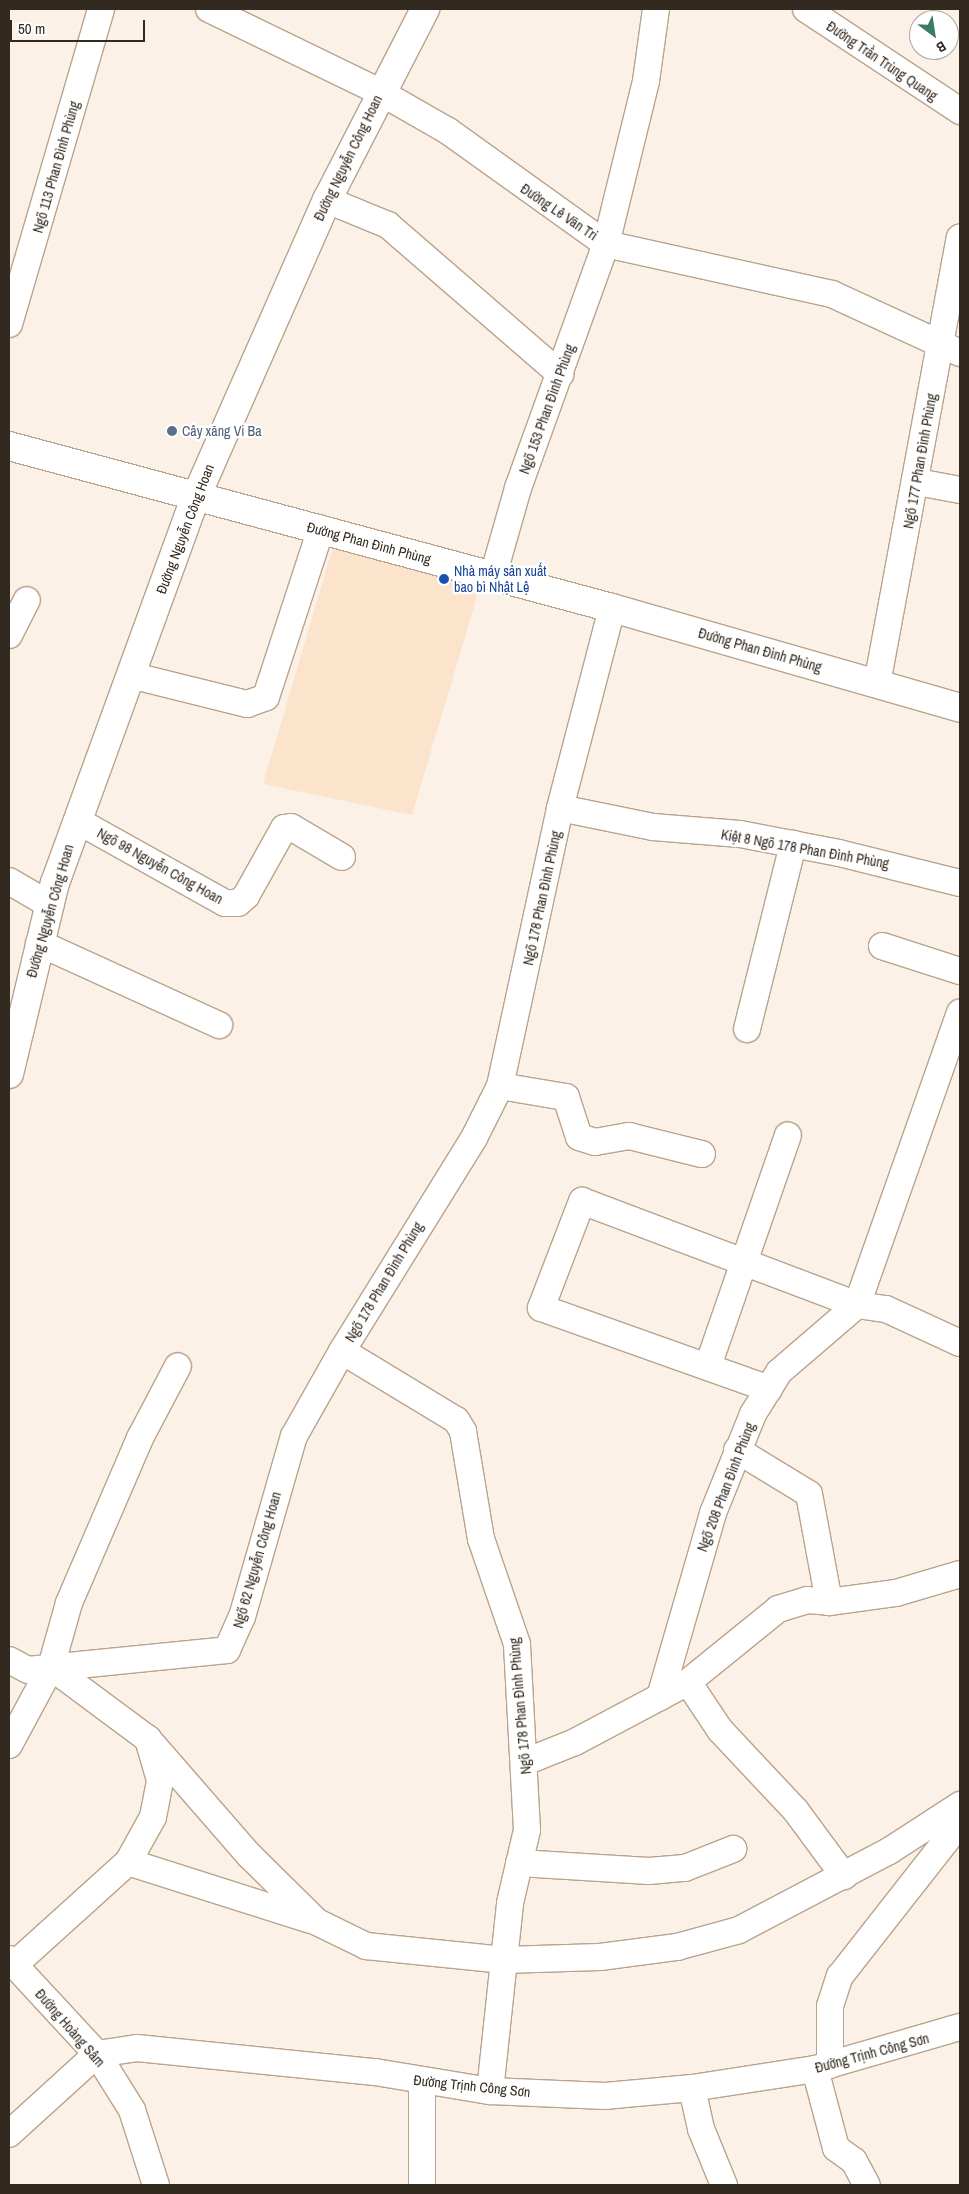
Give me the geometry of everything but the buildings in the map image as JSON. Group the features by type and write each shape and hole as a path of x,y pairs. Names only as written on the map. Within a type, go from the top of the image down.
{"main road":[{"name":"Đường Nguyễn Công Hoan","path":"9,1074 39,943 50,904 78,821 195,499 327,200 380,92 425,9"},
{"name":"Đường Phan Đình Phùng","path":"9,446 195,499 322,529 612,608 960,708"}],"street":[{"name":"Ngõ 113 Phan Đình Phùng","path":"9,324 101,9"},
{"name":"Đường Lê Văn Tri","path":"209,9 380,92 448,131 606,244 832,294 949,349"},
{"name":"Ngõ 153 Phan Đình Phùng","path":"493,576 518,488 606,244 646,81 656,9"},
{"name":"Đường Trần Trùng Quang","path":"806,9 960,111"},
{"path":"327,200 388,225 560,374"},
{"name":"Ngõ 177 Phan Đình Phùng","path":"877,684 917,482 949,349 960,238"},
{"path":"917,482 960,490"},
{"path":"130,676 247,704 266,698 322,529"},
{"path":"9,635 27,600"},
{"name":"Ngõ 178 Phan Đình Phùng","path":"490,2091 504,1960 526,1830 525,1762 517,1644 481,1539 463,1431 456,1420 342,1351 474,1138 500,1086 560,808 612,608"},
{"name":"Kiệt 8 Ngõ 178 Phan Đình Phùng","path":"560,808 653,826 793,844 960,883"},
{"name":"Ngõ 98 Nguyễn Công Hoan","path":"78,821 225,903 238,903 246,896 284,828 291,827 342,857"},
{"path":"747,1029 793,844"},
{"path":"9,882 50,904"},
{"path":"39,943 219,1025"},
{"path":"882,946 960,971"},
{"path":"858,1305 960,1013"},
{"path":"500,1086 566,1097 579,1137 596,1142 629,1136 702,1154"},
{"path":"708,1366 788,1135"},
{"path":"769,1389 541,1308 582,1201 858,1305 886,1309 960,1342"},
{"name":"Ngõ 208 Phan Đình Phùng","path":"660,1697 713,1513 737,1450 779,1372 858,1305"},
{"name":"Ngõ 62 Nguyễn Công Hoan","path":"9,1660 28,1670 227,1650 242,1617 294,1436 342,1351"},
{"path":"9,1745 51,1667 76,1584 140,1438 178,1366"},
{"path":"737,1450 809,1494 829,1602"},
{"path":"525,1762 688,1682 778,1609 807,1600 829,1602 896,1593 960,1574"},
{"path":"51,1667 148,1739 249,1854 317,1922"},
{"path":"688,1682 720,1730 796,1811 844,1876"},
{"path":"12,1962 128,1862 153,1817 160,1780 148,1739"},
{"path":"128,1862 317,1922 366,1946 504,1960 600,1957 677,1946 739,1930 844,1876 960,1805"},
{"path":"867,2185 854,2162 836,2148 823,2067 830,2006 840,1976 960,1823"},
{"path":"519,1863 649,1871 685,1868 733,1849"},
{"name":"Đường Hoàng Sâm","path":"12,1962 97,2054 132,2110 156,2185"},
{"name":"Đường Trịnh Công Sơn","path":"97,2054 137,2048 375,2072 422,2083 490,2091 605,2096 692,2088 823,2067 960,2027"},
{"path":"9,2134 97,2054"},
{"path":"422,2083 422,2185"},
{"path":"692,2088 701,2129 724,2185"}],"shaded area":[{"name":"Nhà máy sản xuất bao bì Nhật Lệ","path":"335,540 481,583 412,815 263,784"}],"place":[{"name":"Cây xăng Vi Ba","path":"172,431"},
{"name":"Nhà máy sản xuất bao bì Nhật Lệ","path":"444,579"}]}
